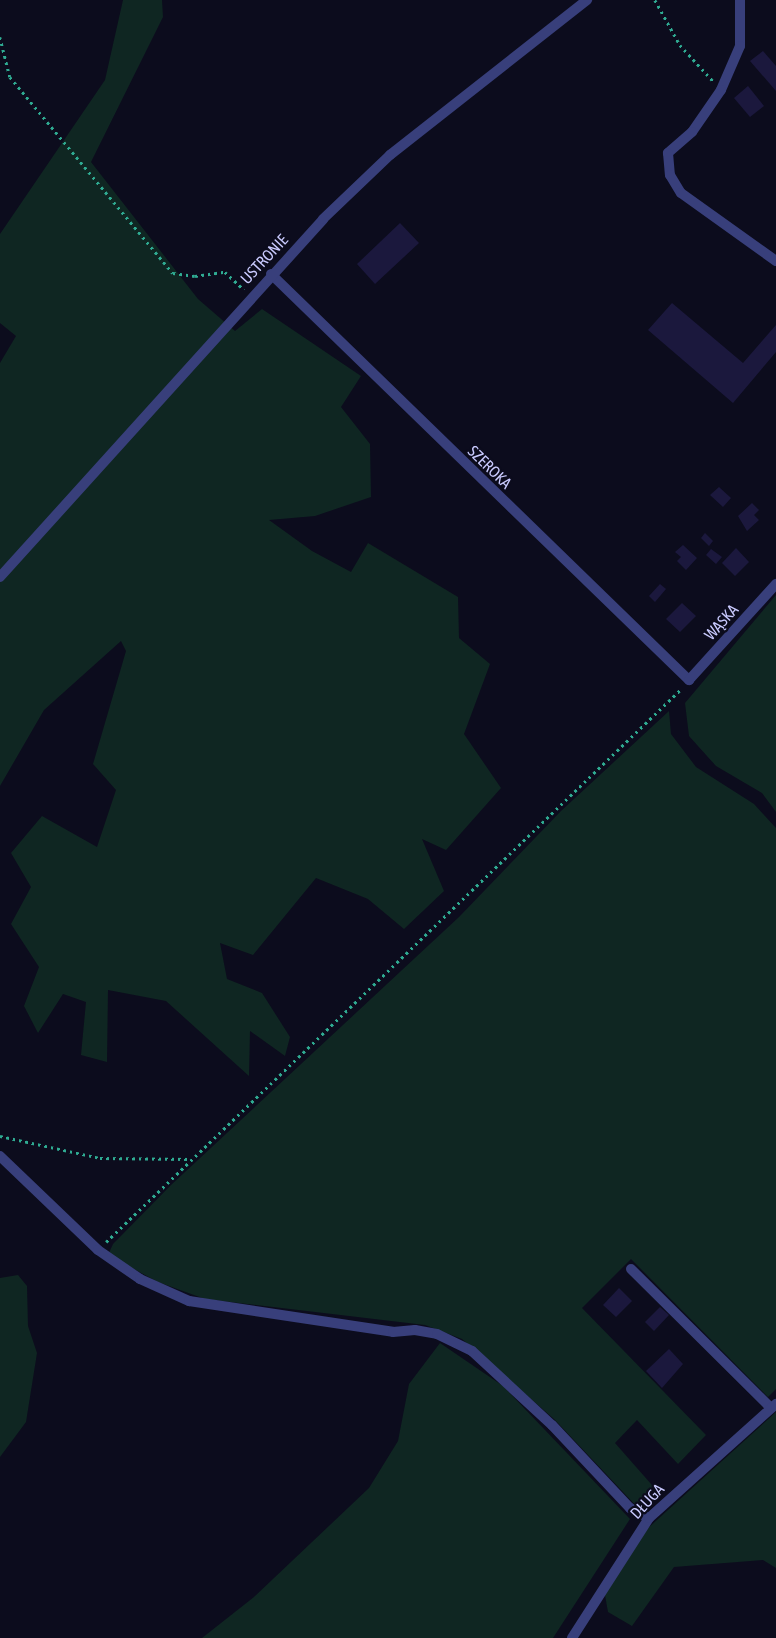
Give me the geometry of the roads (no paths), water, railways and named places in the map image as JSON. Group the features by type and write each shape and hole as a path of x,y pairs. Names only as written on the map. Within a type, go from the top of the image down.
{"street":[{"name":"USTRONIE","path":"0,577 250,296 390,155 587,0"},
{"path":"740,0 740,46 721,90 692,132 668,153 670,175 681,193 776,261"},
{"name":"SZEROKA","path":"271,274 689,680"},
{"name":"WĄSKA","path":"689,680 776,584"},
{"path":"0,1156 98,1250 140,1279 189,1301 393,1332 422,1332 472,1351 552,1425 630,1508 649,1518"},
{"name":"DŁUGA","path":"572,1638 649,1518 774,1406 631,1269"}]}
